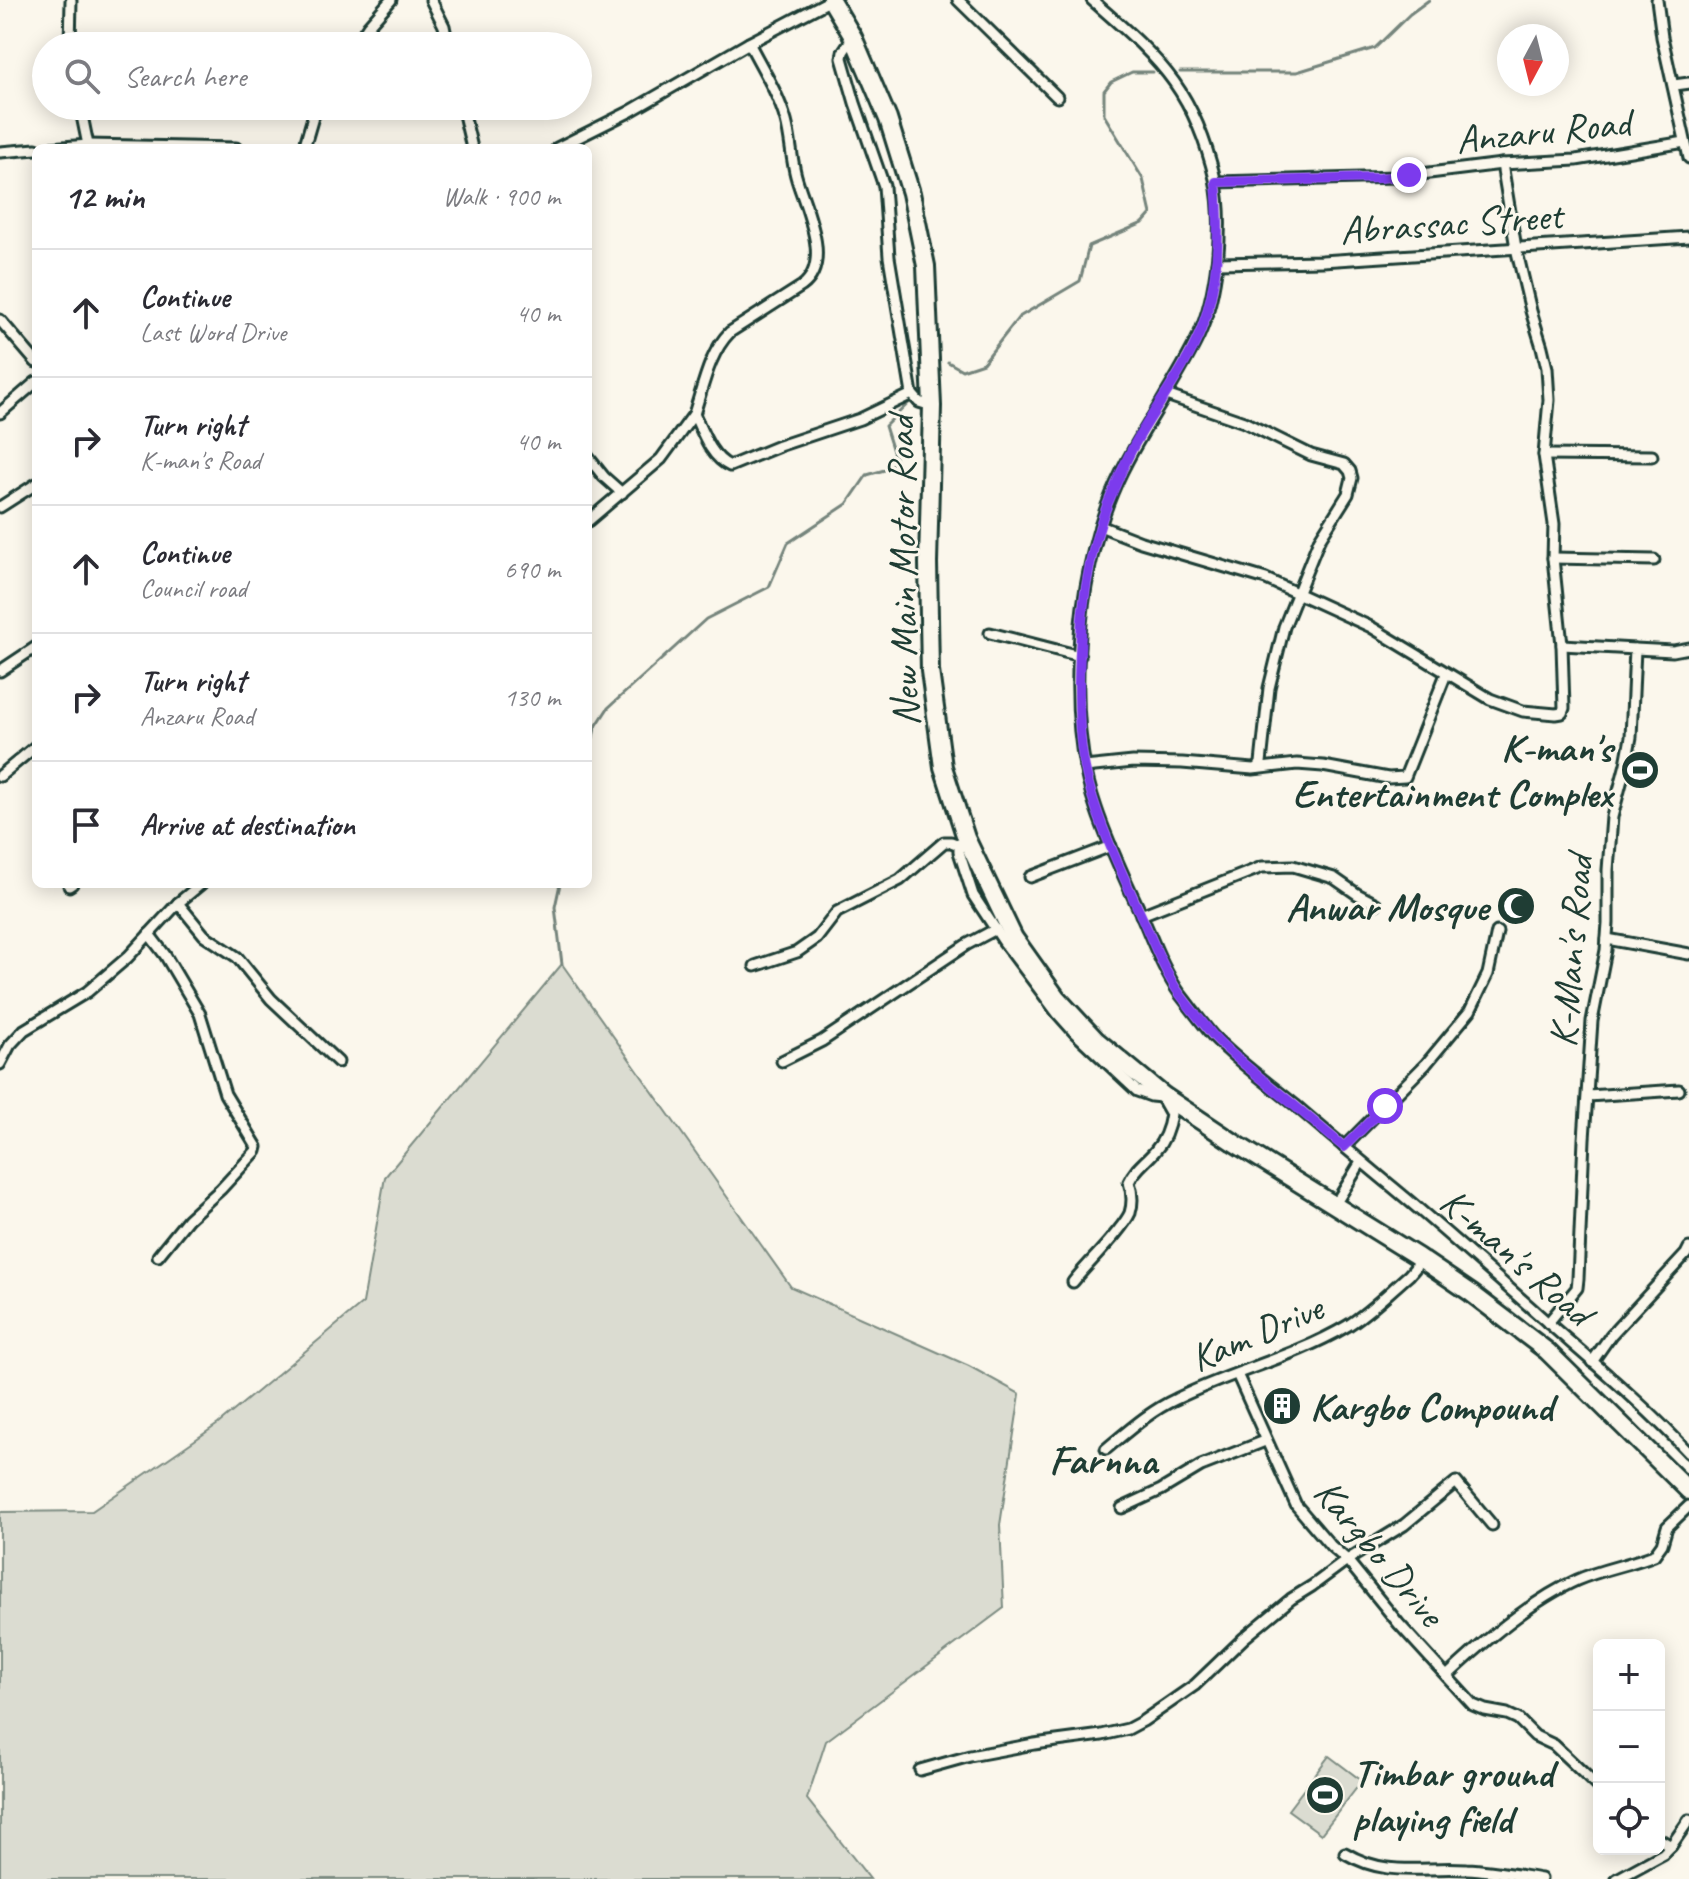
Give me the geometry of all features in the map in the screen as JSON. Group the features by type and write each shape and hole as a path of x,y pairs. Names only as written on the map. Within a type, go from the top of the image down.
{"highway":[{"name":"New Main Motor Road","path":"831,0 853,37 888,119 911,193 926,266 932,406 928,563 930,671 943,767 962,842 1014,938 1056,997 1096,1040 1163,1097 1471,1293 1547,1351 1689,1491"},
{"name":"New Main Motor Road","path":"841,0 898,117 920,192 934,266 940,407 936,564 940,667 952,764 973,833 1022,931 1064,991 1102,1034 1170,1091 1477,1285 1553,1346 1689,1476"}],"street":[{"path":"70,32 71,0"},
{"path":"364,32 391,0"},
{"path":"431,0 445,32"},
{"path":"565,144 831,0"},
{"path":"958,0 1057,97"},
{"name":"K-man's Road","path":"1092,0 1172,78 1195,118 1216,182 1218,208 1217,263 1202,327 1166,395 1137,440 1112,492 1090,559 1083,607 1079,722 1085,767 1095,806 1111,846 1177,990 1213,1036 1465,1248 1689,1453"},
{"path":"1657,0 1662,37 1689,158"},
{"path":"853,37 842,58 884,186 889,257 912,394 919,402 932,406"},
{"path":"592,518 661,459 694,414 711,362 724,338 810,281 815,261 814,232 795,174 786,120 749,43"},
{"path":"1674,85 1689,83"},
{"path":"83,120 88,144"},
{"path":"305,144 312,120"},
{"path":"465,120 471,144"},
{"name":"Anzaru Road","path":"1216,182 1397,177 1502,164 1576,160 1685,142"},
{"path":"0,152 32,149"},
{"path":"1100,526 1156,547 1266,579 1371,627 1490,699 1523,711 1562,713 1562,645 1553,558 1554,524 1544,455 1549,400 1547,368 1516,248 1502,164"},
{"name":"Abrassac Street","path":"1217,263 1322,261 1689,237"},
{"path":"0,320 32,357"},
{"path":"0,413 32,385"},
{"path":"694,414 711,448 723,464 730,466 860,419 912,394"},
{"path":"1166,395 1244,422 1311,455 1344,464 1352,478 1348,494 1319,540 1284,627 1269,688 1258,768"},
{"path":"1544,455 1652,456"},
{"path":"592,462 622,493"},
{"path":"0,507 32,487"},
{"path":"1553,558 1654,560"},
{"path":"990,633 1080,656"},
{"path":"1562,645 1673,651 1689,648"},
{"name":"K-Man's Road","path":"1548,1323 1577,1288 1592,1021 1607,939 1612,817 1631,737 1635,649"},
{"path":"4,669 32,650"},
{"path":"1085,767 1133,762 1258,768 1297,764 1388,778 1405,777 1446,674"},
{"path":"0,776 32,749"},
{"path":"755,966 797,952 817,938 837,912 900,880 944,842 962,842 959,852 973,895 1058,1014 1137,1091 1163,1097 1171,1114 1165,1137 1156,1151 1133,1173 1129,1182 1133,1192 1131,1211 1073,1282"},
{"path":"1030,877 1111,846"},
{"path":"1141,915 1262,867 1293,866 1334,878 1376,904"},
{"path":"0,1064 10,1045 24,1030 87,992 128,957 196,888"},
{"path":"178,903 204,935 237,957 271,999 338,1062"},
{"path":"782,1061 822,1041 966,945 996,929"},
{"path":"1344,1147 1426,1064 1470,1011 1488,974 1497,932"},
{"path":"149,934 200,1014 225,1094 257,1147 221,1189 188,1219 158,1256"},
{"path":"1607,939 1689,954"},
{"path":"1588,1096 1679,1090"},
{"path":"1339,1198 1361,1162"},
{"path":"1592,1362 1611,1335 1689,1248"},
{"name":"Kam Drive","path":"1106,1449 1169,1402 1277,1360 1349,1325 1409,1275 1418,1257"},
{"name":"Kargbo Drive","path":"1237,1374 1296,1505 1347,1560 1399,1624 1473,1705 1518,1719 1535,1736 1554,1745 1594,1783"},
{"path":"1122,1508 1161,1490 1201,1466 1265,1441"},
{"path":"920,1770 970,1756 1128,1729 1184,1694 1263,1622 1347,1560 1404,1525 1456,1482 1492,1525"},
{"path":"1447,1676 1480,1645 1547,1597 1576,1581 1654,1555 1662,1544 1667,1527 1689,1506"},
{"path":"1617,1879 1655,1860 1671,1846 1689,1820"},
{"path":"1665,1842 1671,1846"},
{"path":"1345,1853 1361,1862 1384,1868 1466,1869 1541,1879"}],"shaded area":[{"path":"562,964 791,1287 969,1366 1020,1394 1000,1525 1004,1608 826,1741 807,1799 870,1879 0,1879 0,1512 92,1511 218,1424 363,1303 385,1177"},
{"name":"Timbar ground playing field","path":"1329,1756 1362,1781 1321,1834 1288,1810"}],"waterway":[{"path":"1180,72 1297,72 1375,48 1429,0"},
{"path":"948,362 962,370 983,363 1019,317 1080,281 1089,246 1143,223 1151,214 1143,179 1104,115 1104,91 1111,82 1132,72 1153,72"},
{"path":"592,742 595,728 608,708 706,619 769,587 788,543 847,504 867,475 888,469 896,461 885,426 924,388"},
{"path":"559,888 555,907 562,964"}],"place":[{"name":"K-man's Entertainment Complex","path":"1640,770"},
{"name":"Anwar Mosque","path":"1516,906"},
{"name":"Kargbo Compound","path":"1282,1406"},
{"name":"Timbar ground playing field","path":"1325,1795"}],"district":[{"name":"Farnna","path":"1103,1459"}],"route":[{"path":"1385,1106 1344,1147 1213,1036 1177,990 1155,947 1095,806 1085,767 1079,722 1080,656 1090,559 1112,492 1137,440 1197,339 1209,304 1217,263 1216,182 1409,175"}]}
